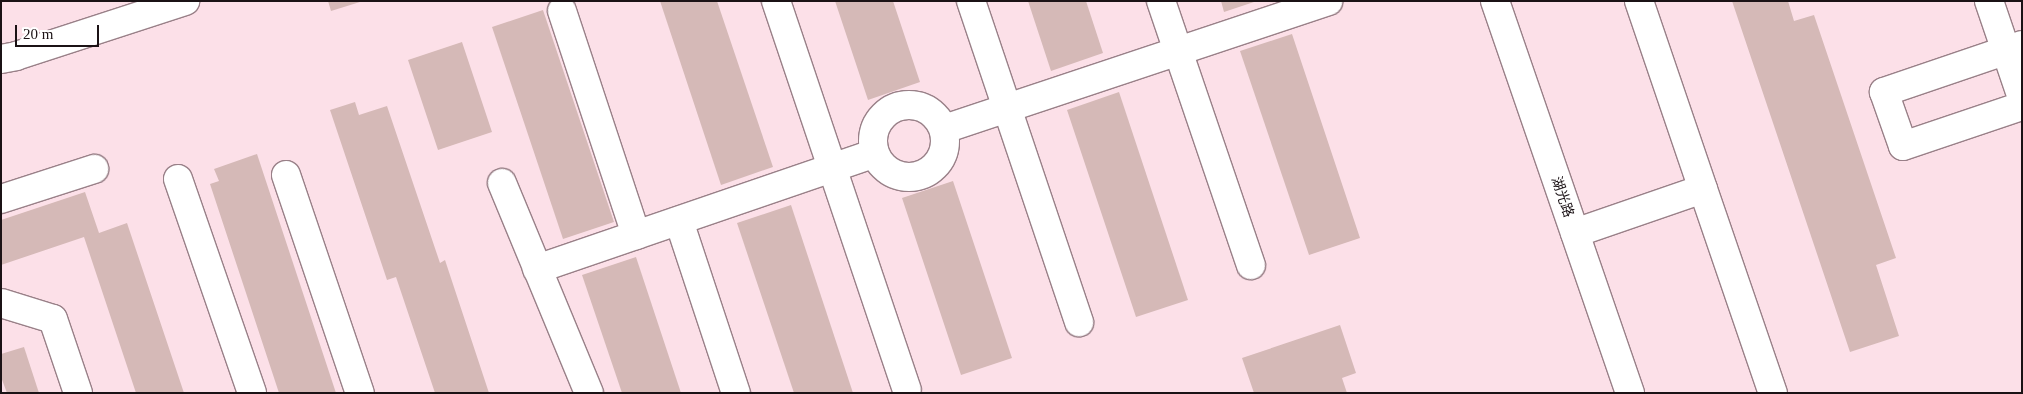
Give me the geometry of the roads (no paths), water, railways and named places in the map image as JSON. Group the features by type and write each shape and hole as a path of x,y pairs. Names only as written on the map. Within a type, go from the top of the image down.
{"street":[{"path":"1,59 16,56 185,1"},
{"path":"776,1 907,390"},
{"path":"971,1 1079,322"},
{"path":"1161,1 1251,265"},
{"path":"944,129 1328,1"},
{"name":"湖光路","path":"1495,1 1630,393"},
{"path":"1639,1 1773,393"},
{"path":"1988,1 2014,47 2022,98"},
{"path":"562,11 636,235"},
{"path":"2014,47 1884,92 1903,146 2022,106"},
{"path":"913,105 926,109 937,117 944,129 946,142 943,155 936,166 926,174 914,178 901,177 890,172 880,163 875,153 872,140 875,129 889,110 900,106 913,105"},
{"path":"537,269 875,153"},
{"path":"1,199 94,169"},
{"path":"286,175 360,393"},
{"path":"178,179 252,393"},
{"path":"502,183 589,393"},
{"path":"1575,233 1703,189"},
{"path":"679,221 736,393"},
{"path":"1,303 53,320 78,393"}]}
